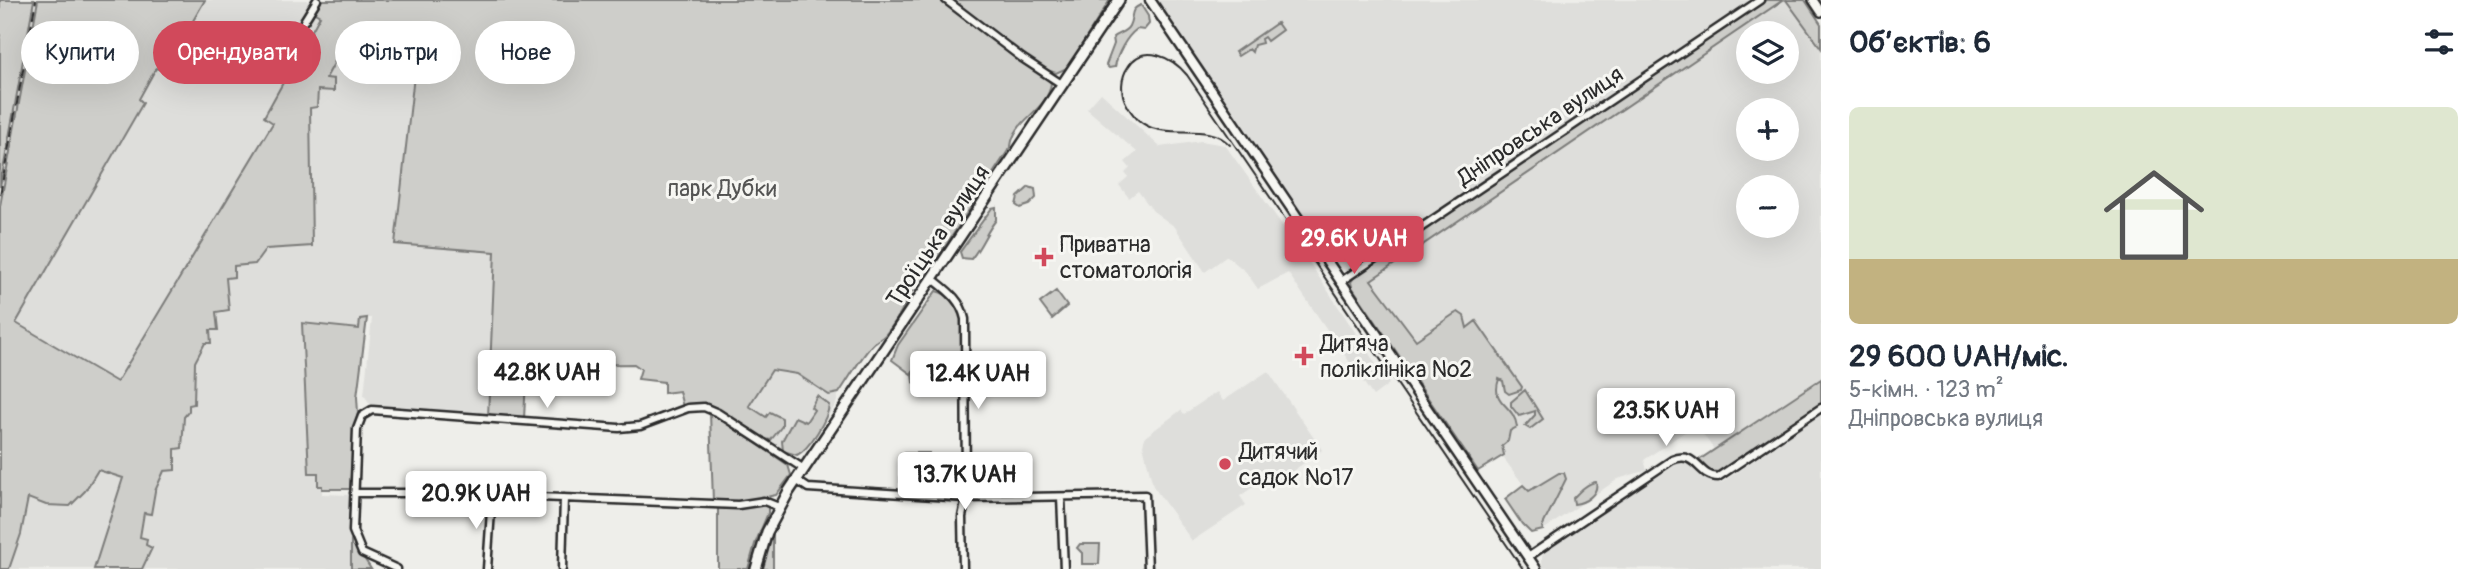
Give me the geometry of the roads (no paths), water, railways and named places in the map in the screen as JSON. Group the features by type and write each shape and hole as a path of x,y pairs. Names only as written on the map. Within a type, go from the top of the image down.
{"main road":[{"name":"Троїцька вулиця","path":"756,569 764,539 796,480 1119,0"},
{"path":"1150,0 1536,569"}],"street":[{"path":"304,21 317,0"},
{"path":"946,0 1022,58 1063,85"},
{"name":"Дніпровська вулиця","path":"1340,282 1760,0"},
{"path":"1813,0 1821,12"},
{"path":"933,279 955,296 963,309 965,319 966,498 962,517 963,569"},
{"path":"397,569 367,556 358,547 353,531 360,422 366,412 379,409 555,425 628,428 688,408 704,407 718,413 804,469"},
{"path":"1528,557 1672,460 1679,457 1693,459 1707,475 1718,477 1821,408"},
{"path":"796,480 808,488 966,498 1145,495 1148,569"},
{"path":"354,493 738,505 764,501 779,507"},
{"path":"486,569 492,496"},
{"path":"1060,497 1063,569"},
{"path":"562,569 564,498"}],"tram line":[{"path":"1230,145 1218,136 1162,131 1149,127 1136,118 1126,103 1122,89 1126,71 1134,59 1142,55 1158,55 1174,63 1187,75 1523,569"}],"railway":[{"path":"0,195 36,0"}],"place":[{"name":"Приватна стоматологія","path":"1044,257"},
{"name":"Дитяча поліклініка №2","path":"1304,356"},
{"name":"Дитячий садок №17","path":"1225,464"}],"park label":[{"name":"парк Дубки","path":"722,188"}]}
